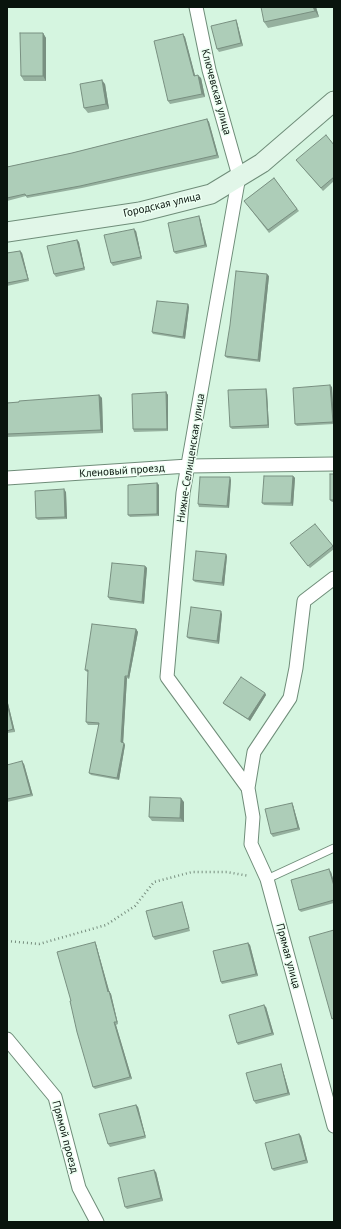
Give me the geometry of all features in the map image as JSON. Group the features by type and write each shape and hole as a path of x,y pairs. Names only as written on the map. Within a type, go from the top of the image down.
{"street":[{"name":"Ключевская улица","path":"196,7 209,70 239,176"},
{"name":"Городская улица","path":"7,232 140,212 211,194 262,163 334,101"},
{"name":"Нижне-Селищенская улица","path":"239,176 183,493 167,677 248,788"},
{"name":"Кленовый проезд","path":"7,478 188,466 334,464"},
{"path":"248,788 254,752 290,698 296,668 304,600 334,578"},
{"name":"Прямая улица","path":"248,788 252,817 251,844 267,879 334,1126"},
{"name":"Прямой проезд","path":"7,1040 55,1097 79,1188 96,1222"}],"lane":[{"path":"267,879 334,848"}],"path":[{"path":"7,941 39,944 106,925 135,906 154,882 192,872 227,872 267,879"}],"building":[{"path":"261,7 313,7 315,11 264,22"},
{"path":"236,20 241,43 217,49 211,26"},
{"path":"20,33 43,33 43,76 21,76"},
{"path":"183,34 194,76 198,75 202,94 168,101 154,41"},
{"path":"102,80 106,104 84,108 80,84"},
{"path":"207,119 217,155 80,186 7,198 7,167 72,153"},
{"path":"326,135 334,145 334,177 321,188 296,160"},
{"path":"274,178 297,209 268,230 244,201"},
{"path":"199,216 205,245 174,252 168,223"},
{"path":"134,229 141,257 111,263 104,235"},
{"path":"77,240 84,268 54,274 47,246"},
{"path":"20,251 28,279 7,283 7,253"},
{"path":"236,271 267,274 258,360 225,356"},
{"path":"157,301 188,304 183,337 152,332"},
{"path":"330,385 333,422 295,424 293,388"},
{"path":"266,389 268,425 230,427 228,390"},
{"path":"166,392 167,429 133,429 132,394"},
{"path":"99,395 101,430 7,434 7,403"},
{"path":"330,474 334,474 334,500 330,500"},
{"path":"264,476 293,476 291,503 262,503"},
{"path":"200,477 230,477 227,506 198,504"},
{"path":"157,483 157,514 128,515 128,485"},
{"path":"64,489 65,517 36,518 35,491"},
{"path":"315,524 333,546 308,566 290,543"},
{"path":"196,551 226,554 222,583 193,580"},
{"path":"112,563 145,566 142,602 108,597"},
{"path":"191,607 221,611 217,641 187,637"},
{"path":"92,624 136,629 128,676 125,676 121,742 124,743 117,778 89,773 99,723 86,722 88,670 85,670"},
{"path":"241,677 265,693 248,719 223,703"},
{"path":"7,703 13,729 7,731"},
{"path":"22,761 31,794 7,799 7,765"},
{"path":"150,797 181,798 180,818 149,817"},
{"path":"292,803 298,828 271,834 265,809"},
{"path":"329,869 334,886 334,900 299,910 291,880"},
{"path":"182,902 189,928 153,937 146,911"},
{"path":"334,930 334,1018 332,1019 309,937"},
{"path":"95,942 117,1022 114,1022 130,1077 93,1087 77,1032 71,1001 57,952"},
{"path":"248,943 256,974 221,982 213,951"},
{"path":"264,1005 272,1033 237,1043 229,1015"},
{"path":"281,1064 288,1093 254,1101 246,1073"},
{"path":"136,1105 145,1136 108,1144 99,1114"},
{"path":"299,1134 306,1160 272,1169 265,1143"},
{"path":"154,1170 161,1198 125,1207 118,1178"}]}
